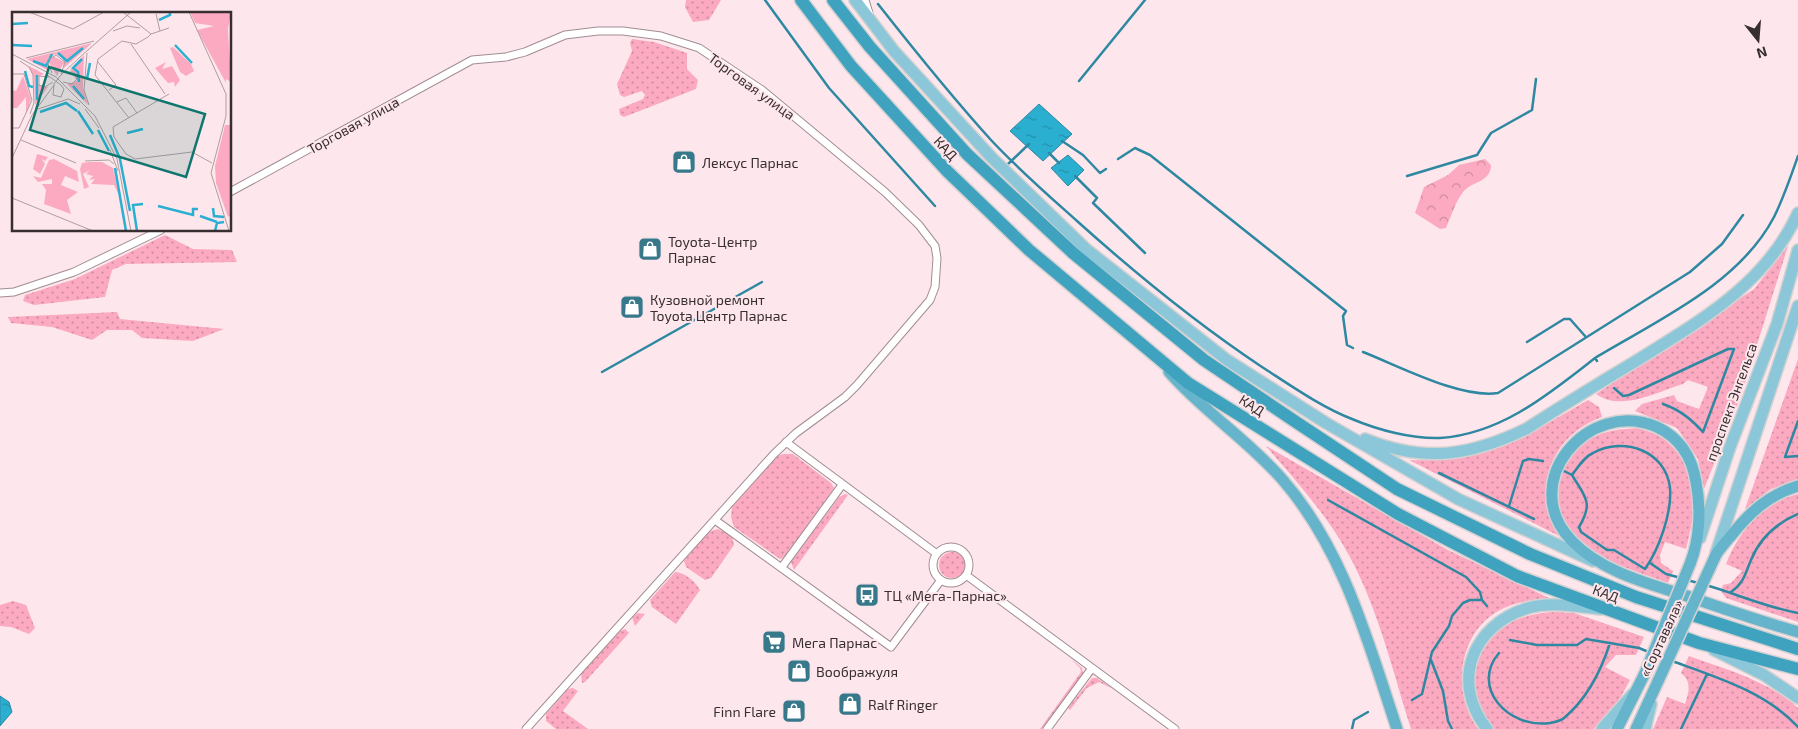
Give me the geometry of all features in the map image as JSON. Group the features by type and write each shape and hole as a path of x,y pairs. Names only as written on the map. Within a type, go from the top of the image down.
{"highway":[{"name":"КАД","path":"801,0 850,66 947,171 1029,250 1188,383 1398,514 1518,576 1699,643 1798,669"},
{"name":"КАД","path":"833,0 870,48 967,154 1073,253 1204,360 1303,427 1397,490 1530,554 1636,597 1798,648"},
{"path":"1154,356 1184,390 1246,443 1282,478 1314,519 1352,593 1397,729"},
{"path":"1695,552 1699,497 1690,457 1670,433 1640,420 1610,422 1591,430 1573,444 1558,466 1551,488 1553,508 1561,528 1573,542 1620,573 1758,621 1798,630"},
{"name":"«Сортавала»","path":"1636,729 1715,556 1744,520 1760,504 1780,492 1798,486"},
{"name":"проспект Энгельса","path":"1690,564 1695,552"},
{"name":"«Сортавала»","path":"1617,729 1645,673 1690,564"}],"main road":[{"path":"855,0 894,51 992,158 1086,248 1227,360 1326,423 1458,499 1620,573"},
{"path":"1326,423 1385,447 1416,453 1444,454 1494,444 1526,429 1712,314 1761,272 1788,235 1798,212"},
{"name":"проспект Энгельса","path":"1695,552 1733,438 1777,324 1798,250"},
{"path":"1715,556 1798,306"},
{"path":"1487,729 1472,704 1468,686 1473,655 1486,633 1500,620 1530,607 1564,606 1610,610"},
{"path":"1699,643 1764,675 1798,698"},
{"path":"1602,729 1637,689"},
{"path":"1645,729 1654,690"}],"street":[{"path":"865,0 871,21"},
{"name":"Торговая улица","path":"231,191 472,60 506,57 525,52 565,35 623,30 661,36 699,48 735,70 885,192 923,230 935,246 937,274 935,288 930,300 857,385 786,442"},
{"path":"0,293 14,292 74,272 159,231"},
{"path":"526,729 786,442 937,554"},
{"path":"782,567 842,485"},
{"path":"715,520 891,647 941,580"},
{"path":"946,548 962,550 969,564 966,575 957,582 952,583 941,580 934,570 934,559 937,554 946,548"},
{"path":"966,575 1175,729"},
{"path":"1047,729 1092,668"}],"green space":[{"path":"686,0 721,0 709,20 693,22 685,7"},
{"path":"632,39 654,42 687,53 687,69 698,80 696,89 624,117 620,115 619,109 643,99 645,95 642,91 624,97 620,95 617,84 632,51 630,43"},
{"path":"1485,159 1491,165 1488,175 1464,191 1456,204 1446,228 1440,229 1415,213 1424,187 1448,175 1459,165"},
{"path":"165,235 193,249 232,250 237,262 126,264 112,270 105,297 34,305 23,301 25,295 75,279"},
{"path":"1788,246 1741,396 1704,489 1698,459 1677,428 1635,411 1642,404 1674,395 1677,401 1699,409 1708,387 1688,380 1683,384 1628,401 1606,399 1596,394 1754,289"},
{"path":"117,312 120,319 224,329 193,341 142,338 132,330 107,330 92,340 52,327 11,323 8,317"},
{"path":"1798,359 1798,480 1771,489 1745,509"},
{"path":"1588,400 1599,407 1602,417 1576,431 1566,441 1557,452 1547,478 1548,511 1559,536 1409,460 1436,460 1483,452 1524,436"},
{"path":"1639,428 1664,439 1676,451 1691,477 1694,504 1686,549 1665,542 1660,555 1661,563 1673,571 1668,583 1616,564 1591,551 1570,533 1563,522 1559,509 1557,496 1559,483 1569,458 1577,448 1588,440 1607,432"},
{"path":"1266,446 1448,550 1549,598 1506,607 1486,620 1475,633 1467,648 1463,664 1462,681 1464,698 1469,714 1478,729 1411,729 1378,621 1351,559 1323,514"},
{"path":"793,454 831,483 834,488 785,557 780,559 734,527 731,517 732,507 778,456"},
{"path":"845,494 848,495 794,570 791,562 839,497"},
{"path":"1798,494 1798,622 1726,598 1721,591 1723,585 1731,583 1742,571 1726,564 1745,530 1763,511 1786,498"},
{"path":"718,529 732,536 734,545 711,578 705,580 686,567 684,561 708,532"},
{"path":"952,552 961,556 965,565 961,574 952,578 943,574 939,565 943,556"},
{"path":"675,572 689,578 700,590 676,624 652,607 650,600"},
{"path":"13,601 26,605 35,628 29,634 11,627 0,626 0,605"},
{"path":"1555,612 1574,613 1644,637 1636,655 1616,655 1605,667 1630,680 1616,706 1594,729 1494,729 1481,712 1477,702 1474,673 1478,657 1494,633 1507,624 1537,614"},
{"path":"638,613 645,614 635,626 632,617"},
{"path":"625,629 629,633 585,682 582,683 581,674 620,631"},
{"path":"1689,656 1732,671 1774,690 1798,708 1798,729 1653,729 1667,697 1685,704 1688,684 1681,673"},
{"path":"1070,658 1082,668 1083,675 1042,729 1040,729 1081,672 1080,668"},
{"path":"1092,678 1097,678 1113,689 1099,682 1087,688 1070,710 1068,708"},
{"path":"573,688 578,691 563,711 588,729 556,729 546,721 546,714 568,689"}],"water":[{"path":"1039,104 1072,134 1043,161 1010,131"},
{"path":"1068,155 1084,170 1068,186 1051,168"},
{"path":"0,696 9,702 12,712 0,726"}],"waterway":[{"path":"765,0 829,88 935,206"},
{"path":"1079,81 1145,0"},
{"path":"878,4 962,107 1022,172 1122,260 1190,315 1262,367 1329,408 1373,427 1395,433 1429,438 1462,435 1483,429 1523,410 1595,358 1597,361"},
{"path":"1407,176 1477,155 1491,133 1532,110 1536,79"},
{"path":"1062,141 1083,155 1100,173 1106,169"},
{"path":"1007,165 1029,144"},
{"path":"1118,159 1135,148 1150,155 1346,311 1343,316 1347,345 1353,348"},
{"path":"1049,153 1059,163"},
{"path":"1595,358 1695,298 1719,281 1740,262 1759,241 1774,217 1798,156"},
{"path":"1075,176 1097,198 1093,203 1145,253"},
{"path":"1363,352 1412,373 1449,386 1483,394 1498,393 1690,272 1722,244 1743,215"},
{"path":"602,372 762,282"},
{"path":"1527,342 1564,319 1570,319 1585,336"},
{"path":"1614,388 1623,396 1629,395 1728,349 1734,349 1703,432 1685,415 1663,404"},
{"path":"1798,421 1785,457 1798,456"},
{"path":"1562,470 1572,475 1590,455 1605,448 1618,446 1642,450 1661,465 1667,475 1670,488 1669,508 1660,541 1645,569 1614,550 1607,550 1581,532 1579,527 1584,518 1587,505 1584,495 1572,475"},
{"path":"1509,506 1523,461 1529,459 1543,461"},
{"path":"1439,473 1534,519"},
{"path":"1328,500 1466,577 1480,592 1482,600"},
{"path":"1731,592 1741,582 1764,538 1783,522 1798,514"},
{"path":"1650,563 1666,574 1681,578"},
{"path":"1687,580 1698,583"},
{"path":"1706,585 1763,604 1798,613"},
{"path":"1412,700 1422,694 1432,652 1449,626 1452,616 1463,603 1470,600 1482,600 1487,606"},
{"path":"1510,640 1537,645 1577,645 1586,639 1639,648 1651,653"},
{"path":"1499,653 1491,666 1489,679 1491,692 1498,703 1520,719 1535,723 1550,723 1563,719 1587,693 1598,674 1610,643"},
{"path":"1431,660 1443,691 1448,721 1452,729"},
{"path":"1672,661 1723,680 1756,695 1771,704 1798,727"},
{"path":"1681,729 1707,674"},
{"path":"1352,729 1354,720 1368,712"}],"place":[{"name":"Лексус Парнас","path":"684,162"},
{"name":"Toyota-Центр Парнас","path":"650,249"},
{"name":"Кузовной ремонт Toyota Центр Парнас","path":"632,307"},
{"name":"ТЦ «Мега-Парнас»","path":"867,595"},
{"name":"Мега Парнас","path":"774,642"},
{"name":"Воображуля","path":"799,671"},
{"name":"Ralf Ringer","path":"850,704"},
{"name":"Finn Flare","path":"794,711"}]}
